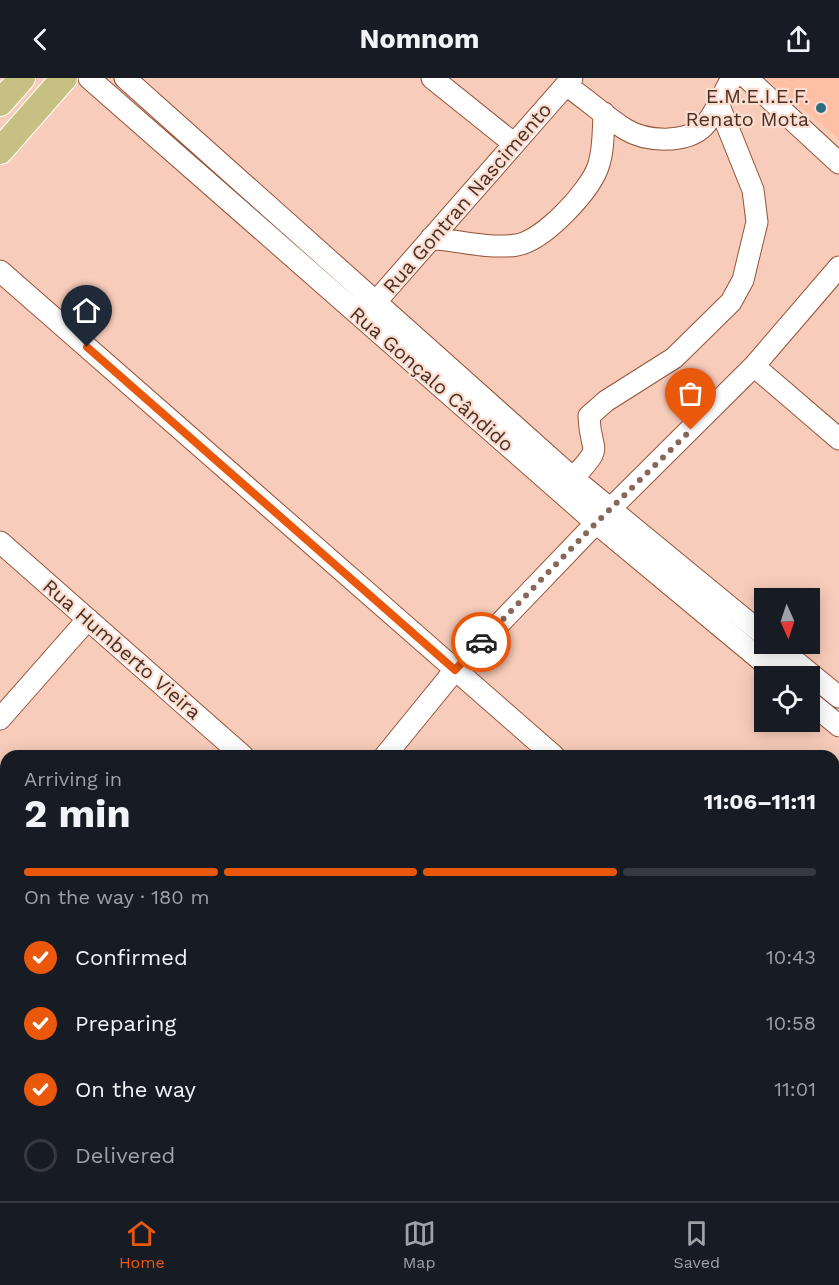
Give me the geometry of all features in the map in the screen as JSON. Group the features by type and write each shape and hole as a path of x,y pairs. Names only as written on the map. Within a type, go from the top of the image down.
{"main road":[{"path":"1,101 22,78"},
{"path":"0,151 64,78"}],"street":[{"name":"Rua Gonçalo Cândido","path":"88,78 198,173 573,478 604,517 754,628"},
{"name":"Rua Gonçalo Cândido","path":"124,78 212,156 369,310 769,666"},
{"path":"432,78 513,143"},
{"path":"569,81 627,131 652,138 672,139 690,136 704,126 732,78"},
{"path":"747,78 839,163"},
{"name":"Rua Gontran Nascimento","path":"369,310 569,81"},
{"path":"573,478 593,457 596,444 589,431 589,416 606,400 674,358 731,302 743,280 758,222 753,190 718,103"},
{"path":"431,238 506,246 533,240 551,227 591,180 598,168 602,150 604,113"},
{"path":"198,173 212,156"},
{"path":"390,750 455,670 754,366 839,267"},
{"path":"0,271 547,750"},
{"path":"754,366 839,439"},
{"name":"Rua Humberto Vieira","path":"0,542 236,750"},
{"path":"0,719 88,619"},
{"path":"786,654 839,697"},
{"path":"820,710 839,726"}],"shaded area":[{"name":"E.M.E.I.E.F. Renato Mota","path":"766,78 839,78 839,139"}],"way so far":[{"path":"481,642 596,523 691,430"}],"place":[{"name":"E.M.E.I.E.F. Renato Mota","path":"821,108"}],"route":[{"path":"87,347 455,670 481,642"}]}
